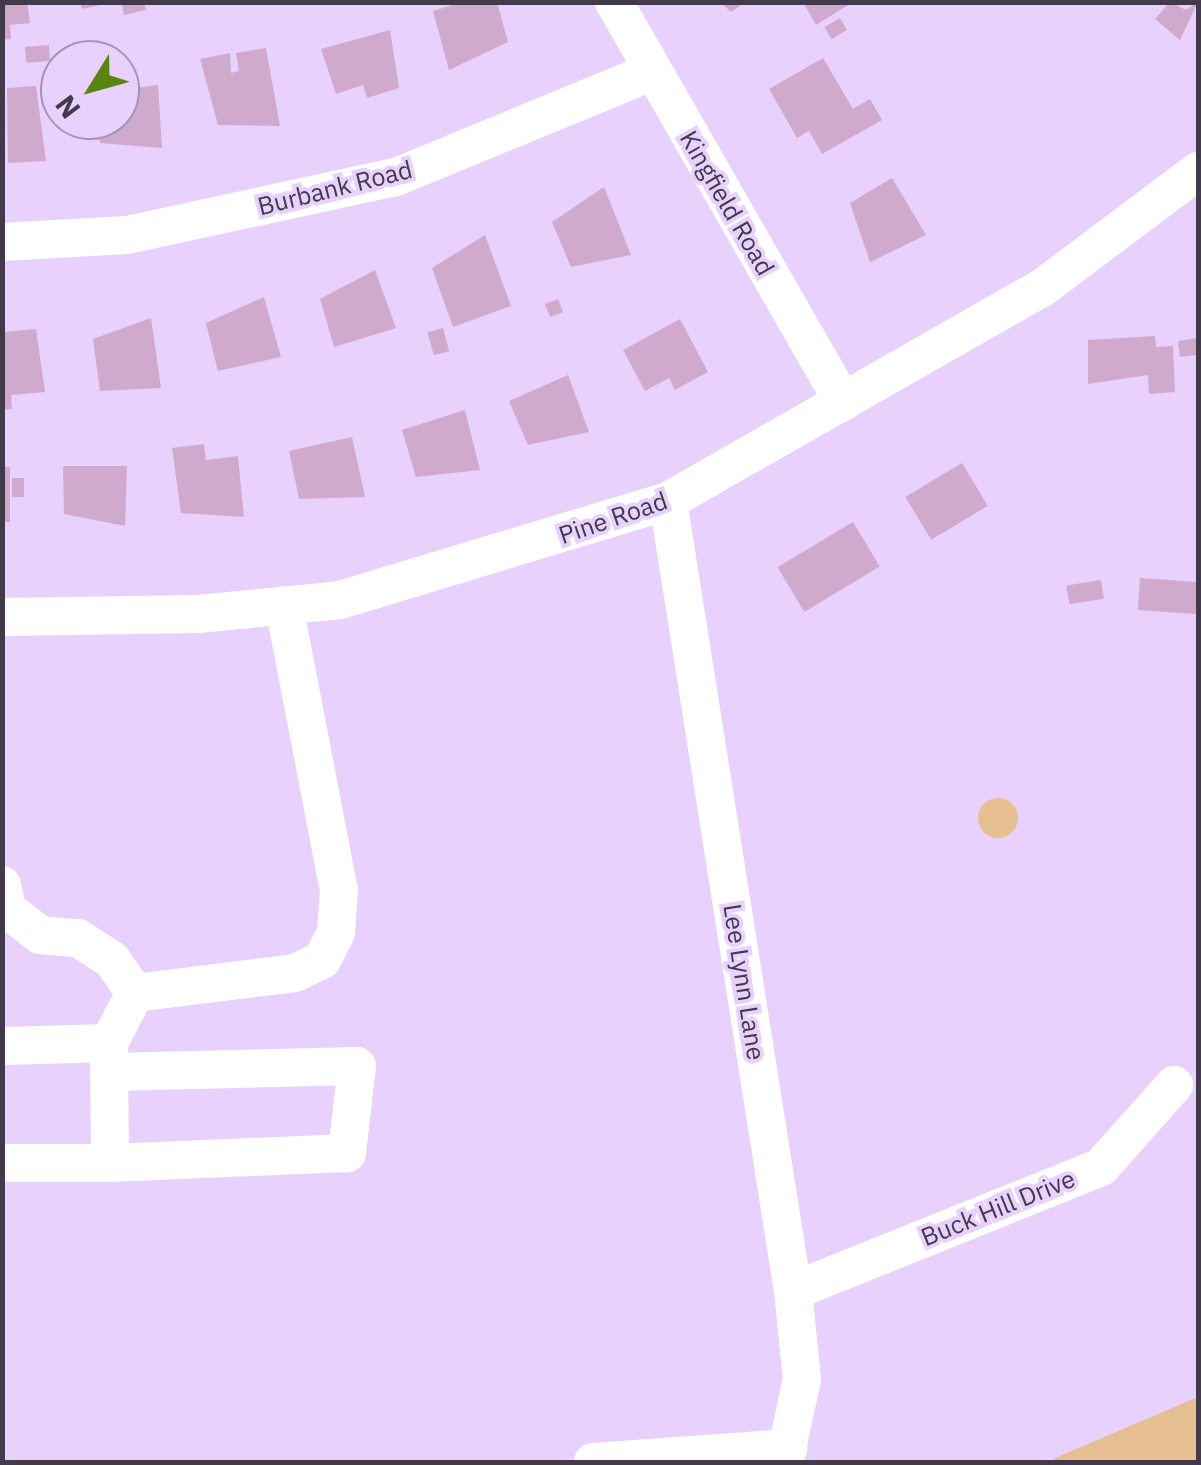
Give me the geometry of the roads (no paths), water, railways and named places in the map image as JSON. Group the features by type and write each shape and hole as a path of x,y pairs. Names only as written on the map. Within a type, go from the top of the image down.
{"street":[{"name":"Kingfield Road","path":"614,2 843,402"},
{"name":"Burbank Road","path":"2,242 127,235 396,177 652,72"},
{"name":"Pine Road","path":"2,617 284,605 461,570 668,501 1042,288 1198,171"},
{"name":"Lee Lynn Lane","path":"668,501 794,1291 802,1379 786,1455"},
{"path":"135,993 294,973 322,960 336,932 339,891 284,605"},
{"path":"4,903 40,935 78,938 112,960 135,993"},
{"path":"110,1163 110,1058 135,993"},
{"path":"2,1046 110,1058 356,1066 347,1153 2,1164"},
{"name":"Buck Hill Drive","path":"794,1291 1101,1167 1174,1085"},
{"path":"594,1462 786,1455"}]}
